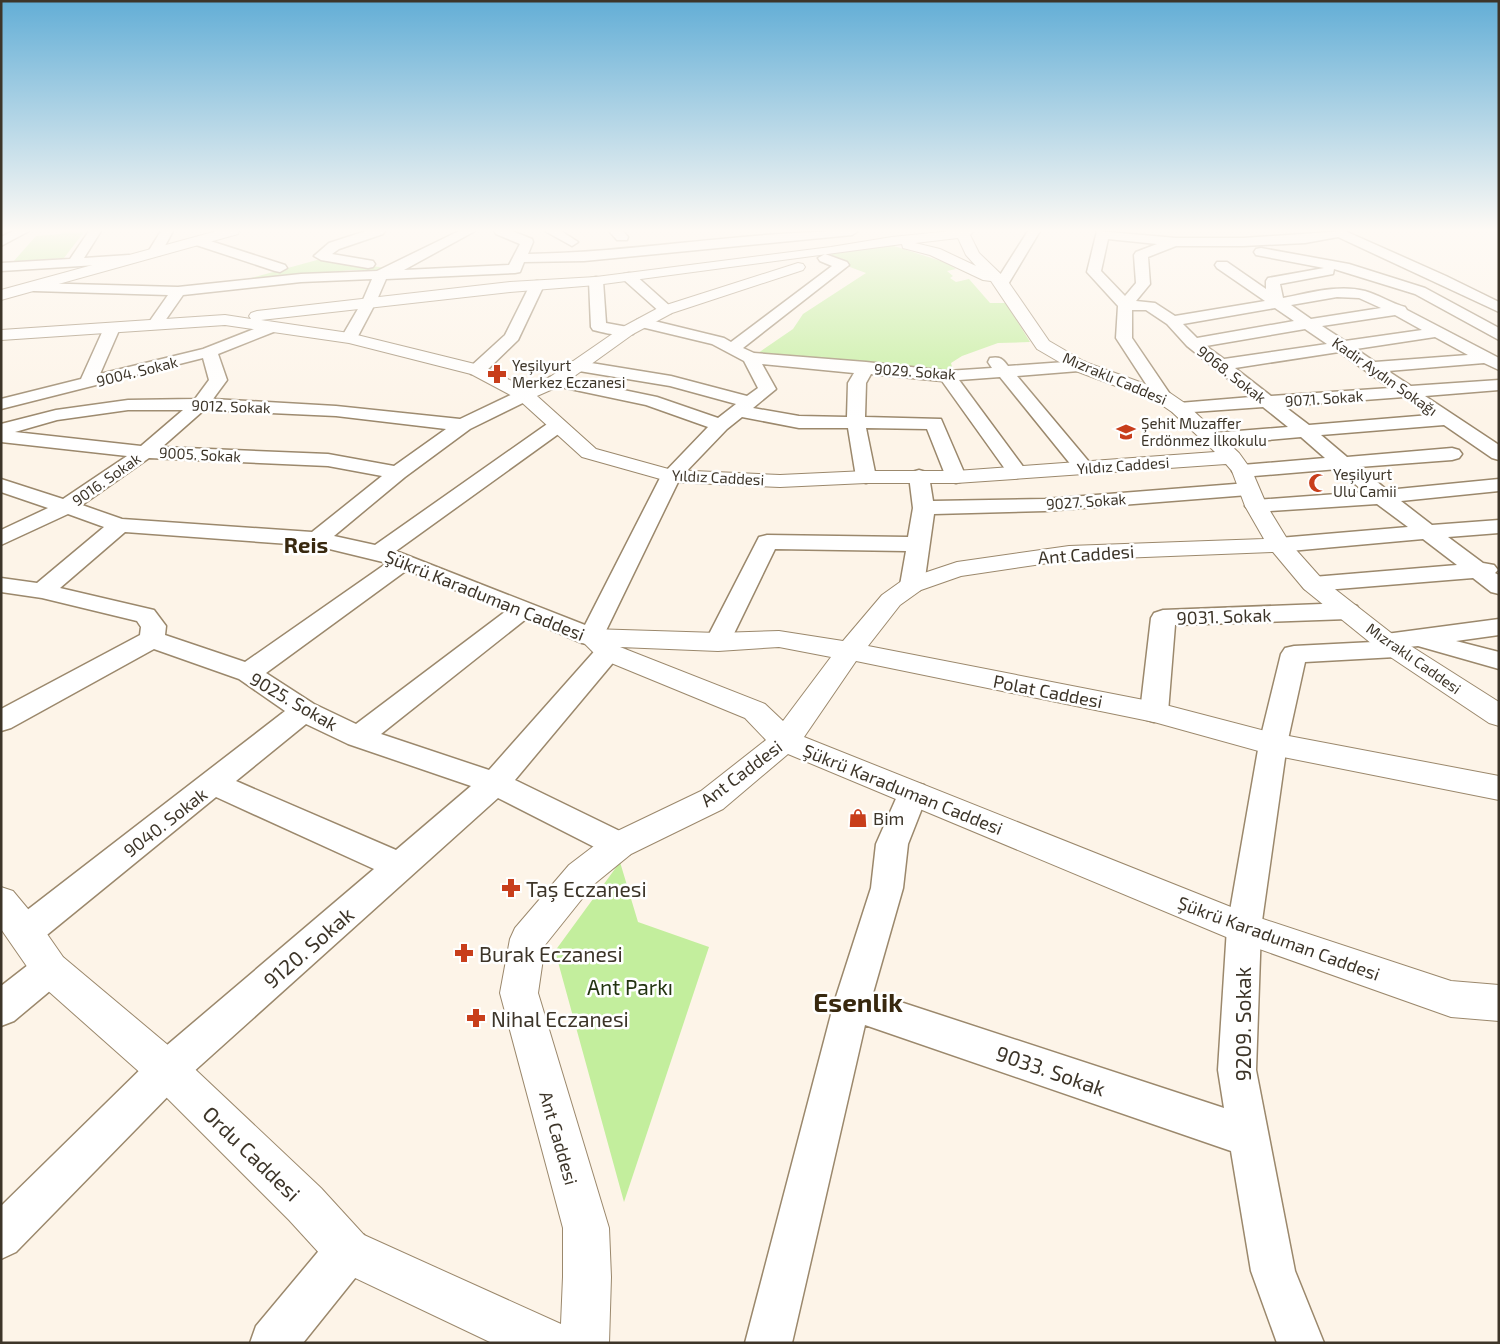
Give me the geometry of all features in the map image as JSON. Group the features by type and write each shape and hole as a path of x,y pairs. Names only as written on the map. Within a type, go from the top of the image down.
{"main road":[{"path":"225,320 447,294"},
{"path":"525,395 556,381 627,332 666,310 714,294"},
{"name":"Mızraklı Caddesi","path":"1009,294 1043,345 1079,366 1163,397 1179,408 1213,439 1244,481 1279,546 1313,584 1348,611 1400,643 1499,716"},
{"name":"Yıldız Caddesi","path":"1,335 225,320 349,338 477,370 525,395 589,454 671,476 780,481 866,477 956,476 1083,467 1244,481"},
{"name":"Ant Caddesi","path":"584,1343 587,1277 586,1228 519,993 528,939 581,875 619,845 712,800 785,741 849,651 892,600 912,585 957,569 1069,553 1279,546"},
{"name":"Polat Caddesi","path":"599,645 780,639 1154,712 1273,744 1499,788"},
{"name":"Şükrü Karaduman Caddesi","path":"599,645 755,711 785,741 1244,928 1451,999 1499,1003"},
{"name":"Ordu Caddesi","path":"13,917 50,969 167,1070 305,1204 348,1252 547,1343"}],"street":[{"path":"155,325 176,294"},
{"path":"349,338 373,294"},
{"path":"477,370 512,337 533,294"},
{"path":"597,294 599,327 627,332"},
{"path":"648,294 666,310"},
{"path":"732,348 804,294"},
{"path":"1114,294 1125,305"},
{"path":"1135,294 1125,305 1124,338 1163,397"},
{"name":"Kadir Aydın Sokağı","path":"1263,294 1497,451"},
{"path":"1275,294 1278,304"},
{"path":"1172,322 1333,294"},
{"path":"1354,294 1360,294 1400,310 1494,360"},
{"path":"1425,294 1494,332"},
{"path":"1469,294 1499,308"},
{"name":"9068. Sokak","path":"1125,305 1150,306 1172,322 1193,344 1306,432 1382,497 1428,533 1488,570 1499,587"},
{"path":"1193,344 1400,310 1448,307"},
{"path":"642,323 718,341 751,358"},
{"path":"88,383 112,328"},
{"name":"9004. Sokak","path":"1,404 209,352 270,328"},
{"path":"1458,331 1494,332"},
{"path":"1220,365 1439,332"},
{"name":"9016. Sokak","path":"1,538 64,508 145,452 200,404 218,380 209,352"},
{"name":"9029. Sokak","path":"751,358 866,367 947,376 1000,366 1079,366"},
{"name":"9120. Sokak","path":"1,1236 167,1070 495,783 599,645 671,476 720,425 767,389 751,358"},
{"path":"1372,367 1494,360"},
{"path":"579,366 671,381 744,407 799,422 934,423 956,476"},
{"path":"1000,366 1083,467"},
{"path":"866,367 857,383 856,423 866,477"},
{"path":"947,376 1018,472"},
{"path":"556,381 651,401 720,425"},
{"name":"9071. Sokak","path":"1179,408 1499,385"},
{"path":"317,539 398,473 463,425 525,395"},
{"name":"9012. Sokak","path":"1,430 56,415 128,405 200,404 336,411 463,425"},
{"path":"1213,439 1447,419"},
{"path":"379,553 557,426"},
{"name":"9005. Sokak","path":"1,436 145,452 328,460 398,473"},
{"path":"1244,481 1342,462 1452,454"},
{"path":"912,585 920,544 924,508 920,476"},
{"path":"1244,481 1382,497 1499,485"},
{"name":"9027. Sokak","path":"924,508 1045,505 1244,481"},
{"name":"Şükrü Karaduman Caddesi","path":"1,485 64,508 120,524 317,539 379,553 405,561 524,609 599,645"},
{"path":"42,591 120,524"},
{"path":"1279,546 1499,526"},
{"path":"718,642 767,542 920,544"},
{"path":"248,674 405,561"},
{"path":"1313,584 1488,570"},
{"path":"1,585 42,591 145,615 154,626 152,639 1,721"},
{"path":"358,737 524,609"},
{"name":"9031. Sokak","path":"1154,712 1164,618 1348,611"},
{"path":"1400,643 1499,627"},
{"name":"9025. Sokak","path":"152,639 248,674 304,711 358,737 495,783 619,845"},
{"path":"1400,643 1499,661"},
{"name":"9209. Sokak","path":"1301,1343 1272,1272 1237,1070 1244,928 1273,744 1294,654 1400,643"},
{"name":"9040. Sokak","path":"13,917 213,784 304,711"},
{"path":"213,784 400,866"},
{"path":"768,1343 852,1003 887,888 892,844 913,793"},
{"path":"1,1009 50,969"},
{"name":"9033. Sokak","path":"852,1003 1250,1137"},
{"path":"274,1343 348,1252"}],"green space":[{"path":"834,294 982,294 990,303 1006,303 1030,342 998,343 962,356 951,363 953,371 758,353 793,329 803,314"},
{"name":"Ant Parkı","path":"620,862 638,922 709,947 624,1202 555,951"}],"place":[{"name":"Yeşilyurt Merkez Eczanesi","path":"497,374"},
{"name":"Şehit Muzaffer Erdönmez İlkokulu","path":"1126,432"},
{"name":"Yeşilyurt Ulu Camii","path":"1318,483"},
{"name":"Bim","path":"858,818"},
{"name":"Taş Eczanesi","path":"511,888"},
{"name":"Burak Eczanesi","path":"464,953"},
{"name":"Nihal Eczanesi","path":"476,1018"}],"district":[{"name":"Reis","path":"306,544"},
{"name":"Esenlik","path":"858,1001"}]}
